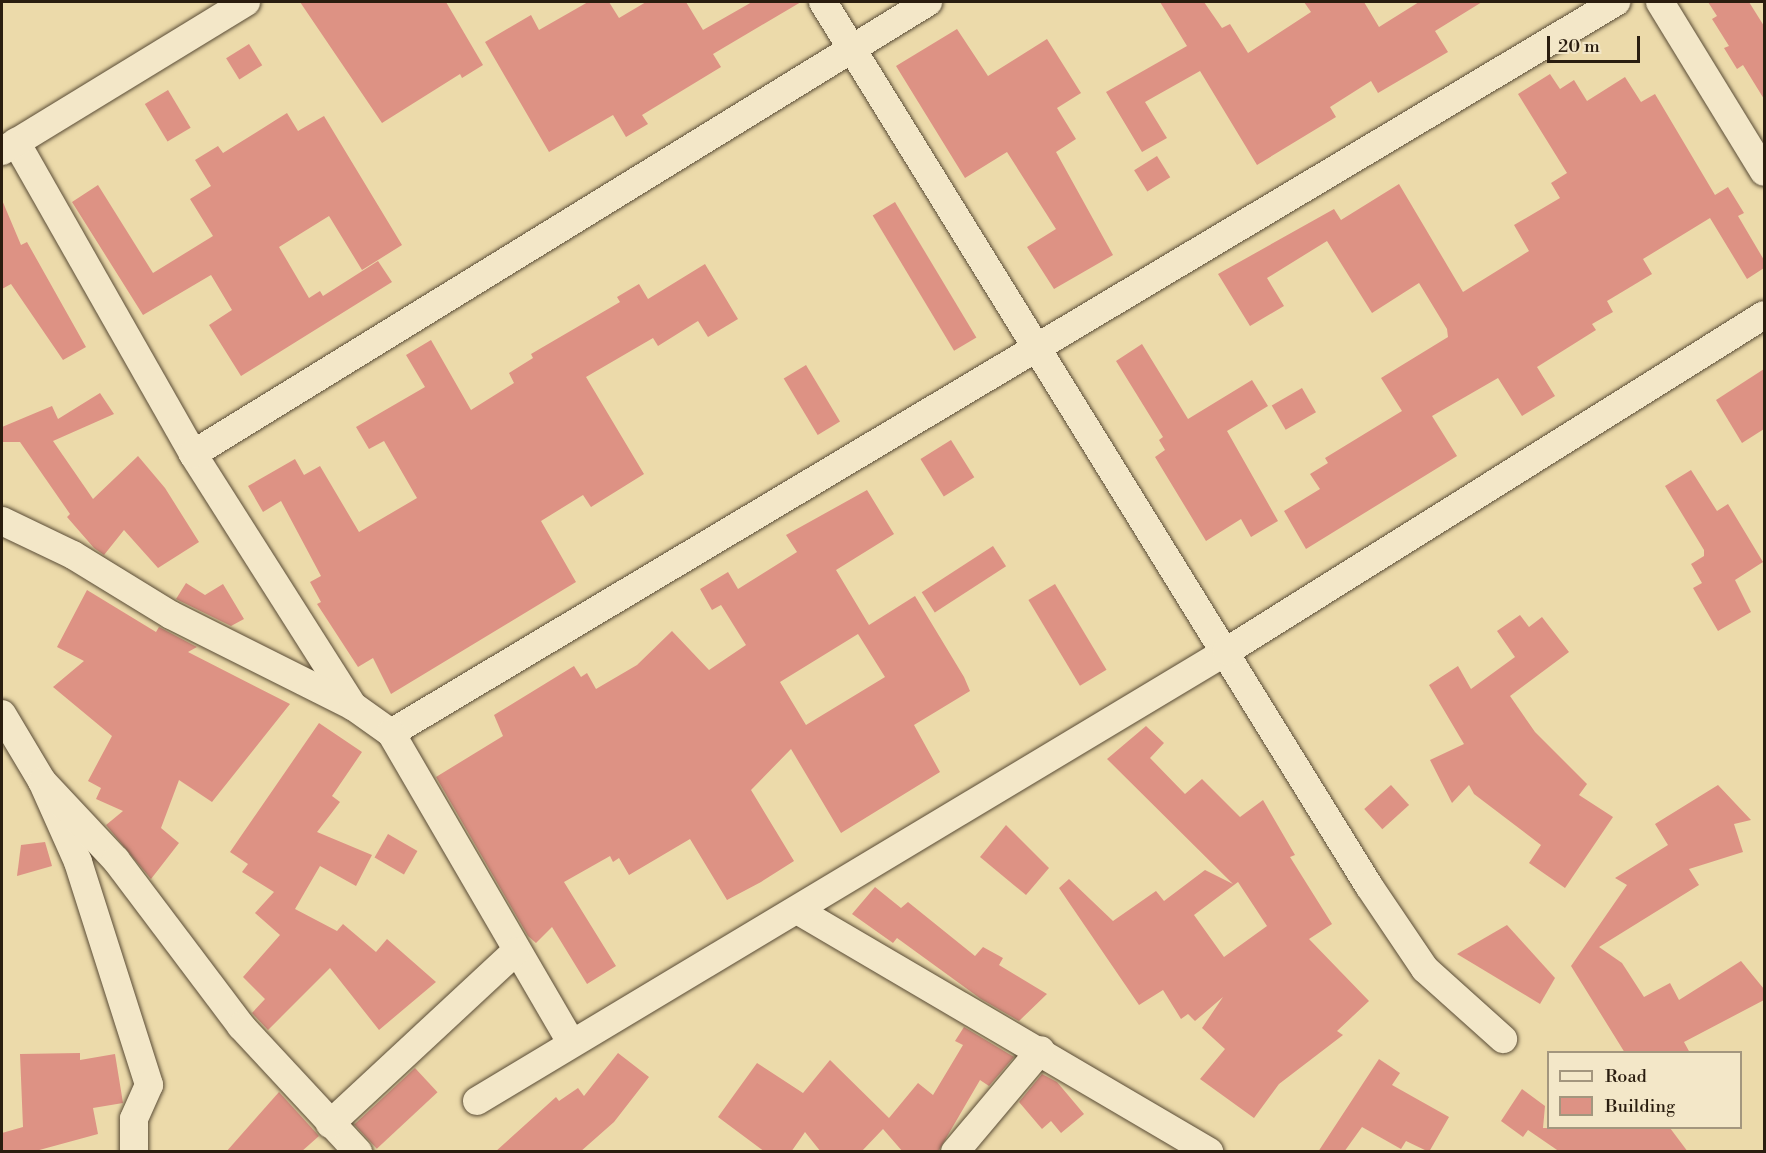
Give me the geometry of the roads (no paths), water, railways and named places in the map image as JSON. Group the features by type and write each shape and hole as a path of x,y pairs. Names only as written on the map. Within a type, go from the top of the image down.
{"street":[{"path":"246,2 9,146 194,454 354,705"},
{"path":"823,2 1034,347 1227,651 1369,886 1425,969 1503,1039"},
{"path":"194,454 928,2"},
{"path":"391,733 1034,347 1616,2"},
{"path":"1660,2 1764,172"},
{"path":"477,1101 571,1042 797,910 1227,651 1764,315"},
{"path":"2,521 73,555 171,615 354,705 391,733 515,952 571,1042"},
{"path":"2,714 42,781 78,862 149,1085 134,1119 134,1152"},
{"path":"42,781 116,860 241,1026 358,1152"},
{"path":"797,910 1041,1050 1209,1152"},
{"path":"330,1124 515,952"},
{"path":"955,1152 1041,1050"}]}
